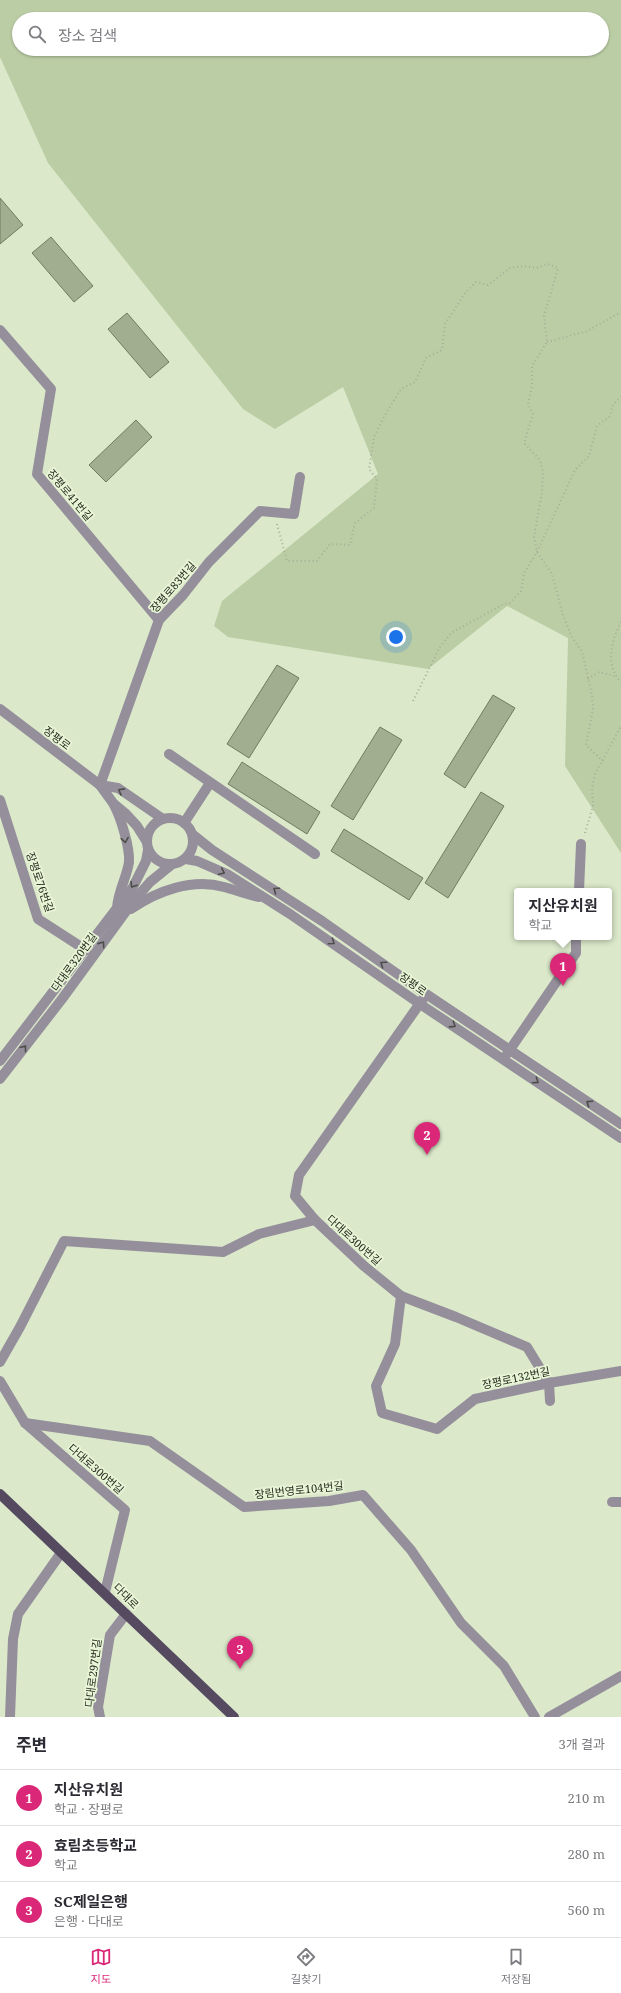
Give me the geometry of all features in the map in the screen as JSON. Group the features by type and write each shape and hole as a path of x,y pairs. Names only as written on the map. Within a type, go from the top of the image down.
{"main road":[{"name":"다대로","path":"0,1494 61,1553 105,1592 234,1717"}],"street":[{"name":"장평로41번길","path":"0,330 51,389 37,474 159,620"},
{"name":"장평로83번길","path":"100,785 159,620 183,595 210,562 260,511 294,514 300,477"},
{"name":"장평로","path":"0,709 100,785"},
{"path":"168,754 315,854"},
{"path":"184,823 210,783"},
{"path":"100,785 113,803 129,817 156,860 163,864 171,865 186,859 193,845 192,834 184,823 174,818 163,819 153,825 149,832 148,846"},
{"path":"100,785 118,788 163,819"},
{"name":"장평로76번길","path":"0,800 38,919 86,950"},
{"path":"113,803 124,830 129,862 118,894 120,911 148,897 168,890 197,884 223,886 249,896 264,898"},
{"name":"장평로","path":"192,834 212,850 322,921 426,994 621,1124"},
{"path":"579,888 581,844"},
{"name":"다대로320번길","path":"0,1079 120,911 141,872 148,846"},
{"name":"장평로","path":"186,859 197,861 227,874 621,1138"},
{"name":"다대로320번길","path":"0,1061 86,950 120,911 150,882 171,865"},
{"path":"504,1059 576,953 576,940"},
{"path":"315,1220 295,1196 299,1175 426,994"},
{"name":"다대로300번길","path":"0,1362 20,1327 64,1241 224,1252 259,1234 315,1220 364,1266 401,1296 527,1347 549,1383 550,1401"},
{"name":"장평로132번길","path":"401,1296 395,1344 376,1386 382,1413 437,1429 475,1399 549,1383 621,1371"},
{"name":"다대로300번길","path":"0,1380 25,1422 125,1510 105,1592"},
{"name":"장림번영로104번길","path":"25,1422 150,1441 244,1507 329,1501 363,1495 411,1550 461,1623 504,1666 535,1717"},
{"path":"10,1717 13,1639 18,1614 61,1553"},
{"name":"다대로297번길","path":"100,1717 98,1708 110,1635 126,1614"},
{"path":"549,1717 621,1676"}],"path":[{"path":"276,512 287,561 317,561 330,544 350,545 355,523 374,508 377,479 369,469 374,438 386,413 401,390 415,382 426,358 442,350 445,324 465,293 476,282 488,285 510,268 524,266 536,268 548,264 558,268 544,316 547,342 532,366 532,386 528,404 533,414 524,443 540,460 543,472 542,492 534,537 537,552 552,574 563,615 572,637 582,652 593,709 586,745 603,761"},
{"path":"547,342 587,331 621,312"},
{"path":"413,701 440,647 452,633 504,604 510,603 521,591 524,573 537,552 575,470 589,456 597,426 610,416 613,404 621,397"},
{"path":"615,676 610,651 621,622"},
{"path":"588,679 599,672 615,676 621,682"},
{"path":"581,844 593,806 592,789 596,774 621,726"}],"green space":[{"path":"0,0 621,0 621,853 565,766 568,638 507,606 428,669 228,637 214,626 222,601 378,474 343,387 275,429 243,409 48,163 0,57"}],"building":[{"path":"0,198 23,225 0,244"},
{"path":"51,237 93,286 74,302 32,253"},
{"path":"127,313 169,362 150,378 108,329"},
{"path":"136,420 152,437 106,482 89,465"},
{"path":"277,665 299,678 249,758 227,744"},
{"path":"493,695 515,708 465,788 444,774"},
{"path":"380,727 402,740 353,820 331,806"},
{"path":"242,762 320,812 307,834 228,784"},
{"path":"481,792 504,806 448,898 425,883"},
{"path":"344,829 423,878 409,900 331,851"}],"place":[{"name":"지산유치원","path":"563,986"},
{"name":"효림초등학교","path":"427,1155"},
{"name":"SC제일은행","path":"240,1669"}]}
